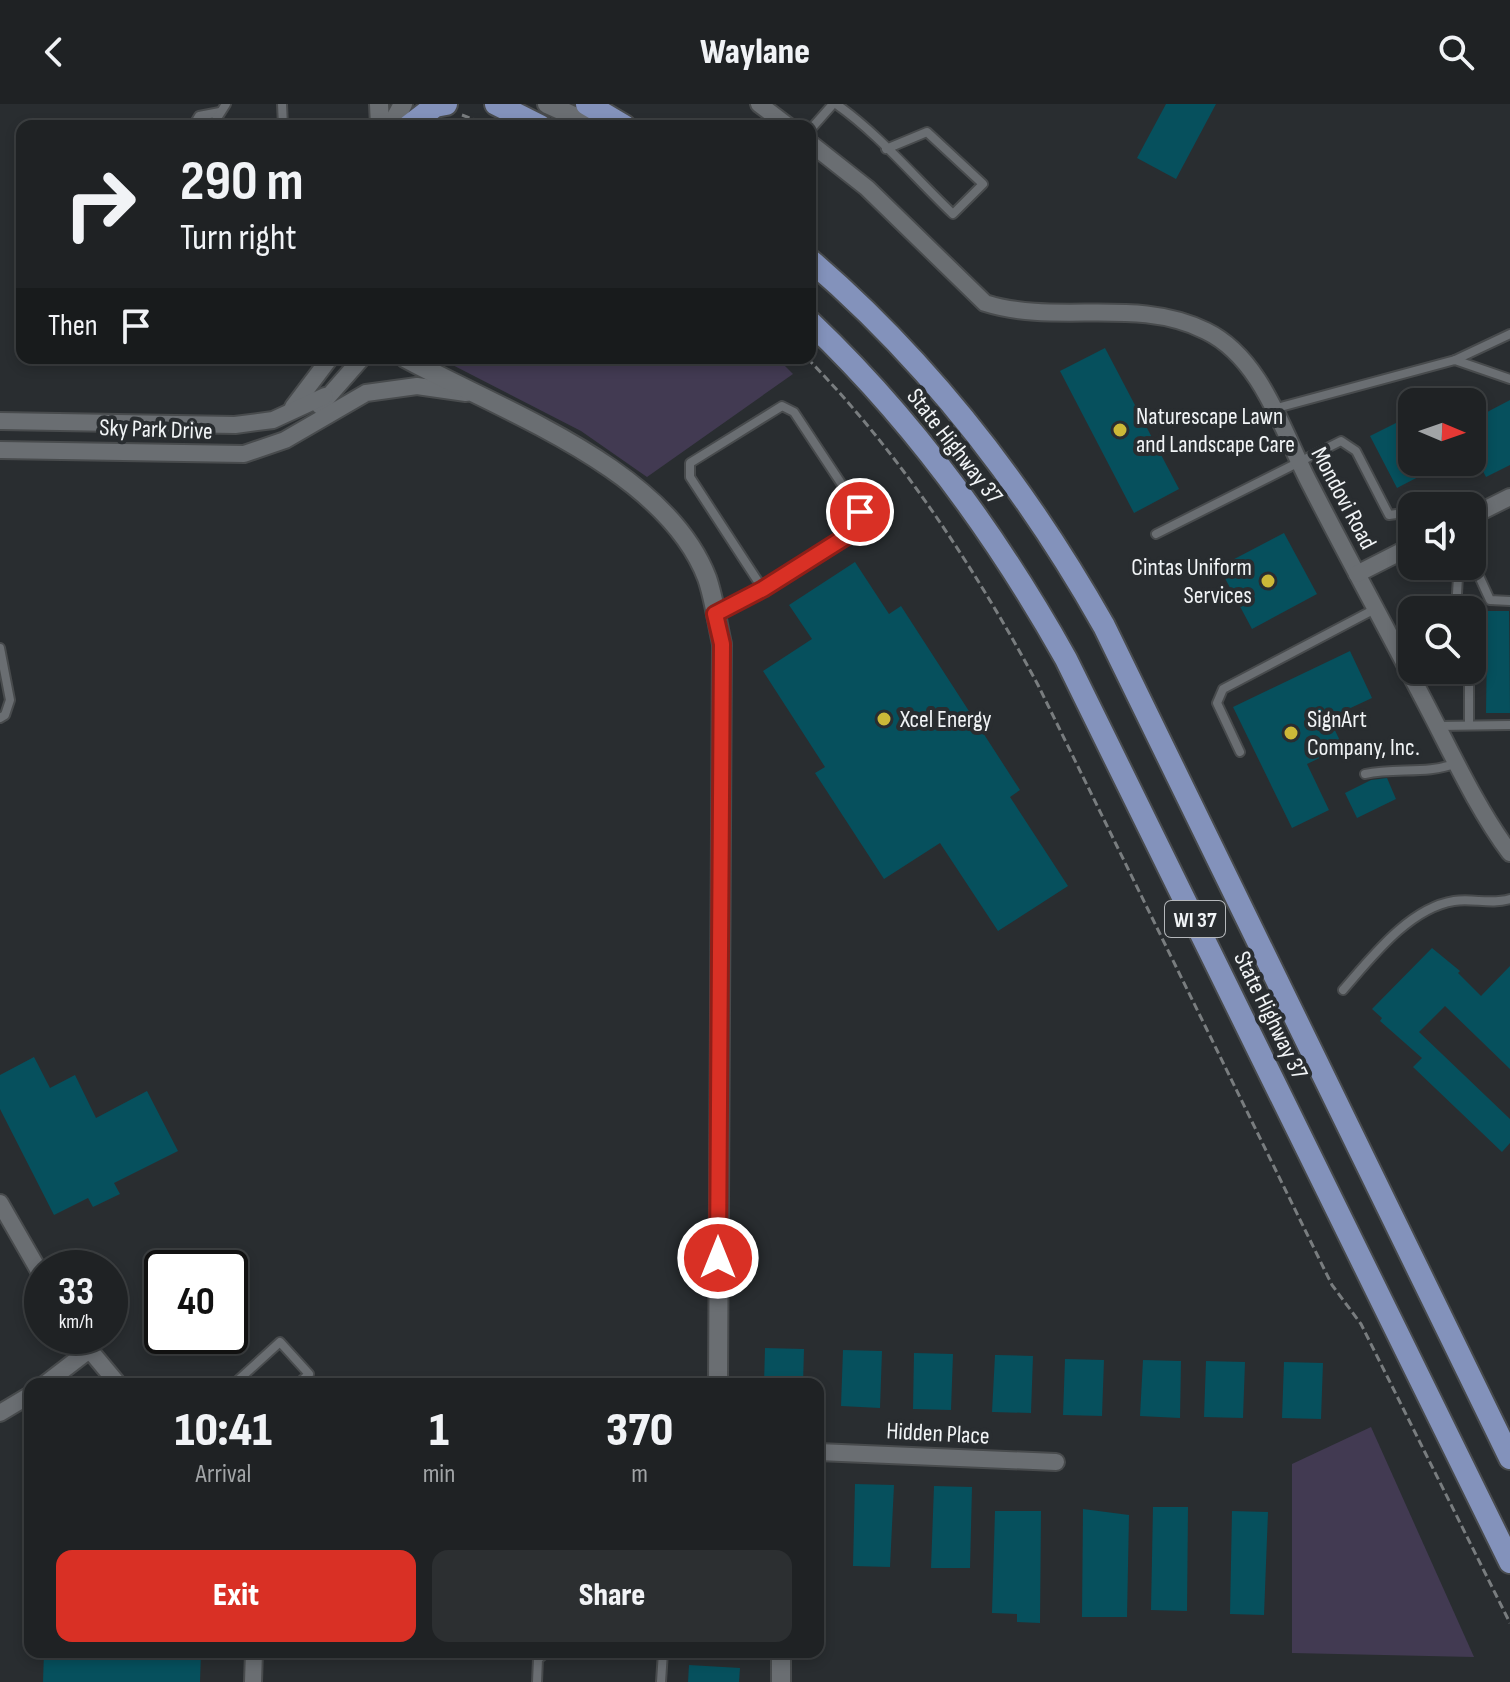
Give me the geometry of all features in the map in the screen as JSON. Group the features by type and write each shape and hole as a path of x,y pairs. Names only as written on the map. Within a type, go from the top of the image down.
{"main road":[{"path":"495,104 528,120"},
{"path":"587,104 614,120"},
{"path":"417,120 435,106 451,109"},
{"name":"State Highway 37","path":"816,266 907,352 962,414 1017,487 1079,581 1111,640 1510,1458"},
{"name":"State Highway 37","path":"816,328 859,369 916,433 980,518 1044,619 1173,873 1509,1559"}],"street":[{"path":"547,104 583,120"},
{"path":"759,104 780,120"},
{"name":"Mondovi Road","path":"816,148 867,188 985,303 1007,310 1136,312 1175,318 1208,331 1236,351 1273,409 1297,461 1457,763 1510,853"},
{"path":"287,413 325,364"},
{"name":"Sky Park Drive","path":"305,427 325,396 356,364"},
{"path":"416,364 590,453 676,524 707,577 722,644 718,1378"},
{"name":"Sky Park Drive","path":"0,450 244,454 285,440 349,401 383,389 417,386 474,395"},
{"name":"Sky Park Drive","path":"0,421 235,425 273,420 325,396"},
{"path":"1486,509 1510,497"},
{"path":"1357,574 1398,553"},
{"path":"0,1203 27,1250"},
{"path":"53,1378 84,1354"},
{"path":"91,1354 113,1378"},
{"path":"0,1413 24,1399"},
{"name":"Hidden Place","path":"824,1452 1056,1462"},
{"path":"253,1682 254,1658"},
{"path":"781,1658 781,1682"}],"lane":[{"path":"215,120 226,104"},
{"path":"816,124 834,104 857,118 886,149 953,214 983,184 927,132 886,149"},
{"path":"197,120 199,116 220,112"},
{"path":"1273,409 1455,360 1510,334"},
{"path":"1455,360 1510,379"},
{"path":"715,614 763,589 858,529 860,512 794,412 782,406 690,463 690,477 763,589"},
{"path":"1156,534 1341,441 1356,451 1389,515 1398,514"},
{"path":"1481,580 1490,600 1510,601"},
{"path":"1240,752 1217,703 1223,689 1375,609"},
{"path":"0,648 10,700 5,715 0,718"},
{"path":"1469,684 1469,724"},
{"path":"1438,726 1510,725"},
{"path":"1365,774 1391,768 1437,771 1457,763"},
{"path":"1343,990 1381,948 1431,909 1453,901 1492,903 1510,899"},
{"path":"241,1378 280,1342 309,1374 305,1378"},
{"path":"537,1682 539,1658"},
{"path":"661,1682 663,1658"}],"path":[{"path":"451,109 477,120"},
{"path":"812,364 883,447 944,528 995,606 1038,685 1332,1285 1361,1324 1510,1623"}],"shaded area":[{"path":"451,364 783,364 793,374 647,477 581,431"},
{"path":"1371,1427 1474,1657 1292,1653 1292,1464"}],"building":[{"path":"1166,104 1216,104 1176,179 1137,158"},
{"name":"Naturescape Lawn and Landscape Care","path":"1105,348 1179,489 1134,513 1060,371"},
{"path":"1510,400 1510,465 1486,477 1485,476 1486,413"},
{"path":"1398,422 1398,476 1420,476 1397,488 1370,436"},
{"name":"Cintas Uniform Services","path":"1284,533 1317,594 1252,629 1219,567"},
{"name":"Xcel Energy","path":"855,562 889,614 901,606 1020,790 1010,797 1068,886 998,931 940,843 884,879 815,773 825,767 763,671 812,639 789,605"},
{"path":"1486,611 1509,611 1510,713 1486,713"},
{"name":"SignArt Company, Inc.","path":"1350,651 1372,698 1329,718 1343,747 1307,764 1329,810 1292,828 1233,707"},
{"path":"1387,778 1396,799 1357,818 1345,793 1371,780"},
{"path":"1432,948 1460,971 1458,973 1481,996 1510,966 1510,1069 1445,1006 1419,1032 1510,1119 1510,1143 1502,1152 1413,1067 1422,1058 1380,1021 1382,1018 1372,1009"},
{"path":"34,1057 50,1088 75,1075 96,1118 147,1091 178,1151 114,1183 120,1194 93,1207 88,1198 54,1215 0,1109 0,1075"},
{"path":"765,1348 804,1349 803,1378 764,1378"},
{"path":"843,1350 882,1351 880,1408 841,1406"},
{"path":"914,1353 953,1354 951,1410 913,1409"},
{"path":"995,1355 1033,1356 1031,1413 992,1412"},
{"path":"1065,1359 1104,1360 1102,1416 1063,1415"},
{"path":"1143,1360 1181,1361 1180,1418 1140,1416"},
{"path":"1206,1361 1245,1362 1243,1418 1204,1417"},
{"path":"1284,1362 1323,1363 1321,1419 1282,1418"},
{"path":"855,1484 894,1485 890,1567 853,1566"},
{"path":"934,1486 972,1487 970,1568 931,1568"},
{"path":"1153,1507 1188,1507 1187,1611 1151,1610"},
{"path":"1083,1509 1129,1515 1127,1617 1082,1617"},
{"path":"995,1511 1041,1511 1040,1623 1017,1622 1017,1614 992,1613"},
{"path":"1232,1511 1268,1512 1264,1615 1230,1614"},
{"path":"44,1658 201,1658 200,1682 43,1682"},
{"path":"689,1665 740,1668 739,1682 688,1682"}],"place":[{"name":"Naturescape Lawn and Landscape Care","path":"1120,430"},
{"name":"Cintas Uniform Services","path":"1268,581"},
{"name":"Xcel Energy","path":"884,719"},
{"name":"SignArt Company, Inc.","path":"1291,733"}],"route":[{"path":"718,1258 722,644 715,614 763,589 858,529 860,512"}]}
